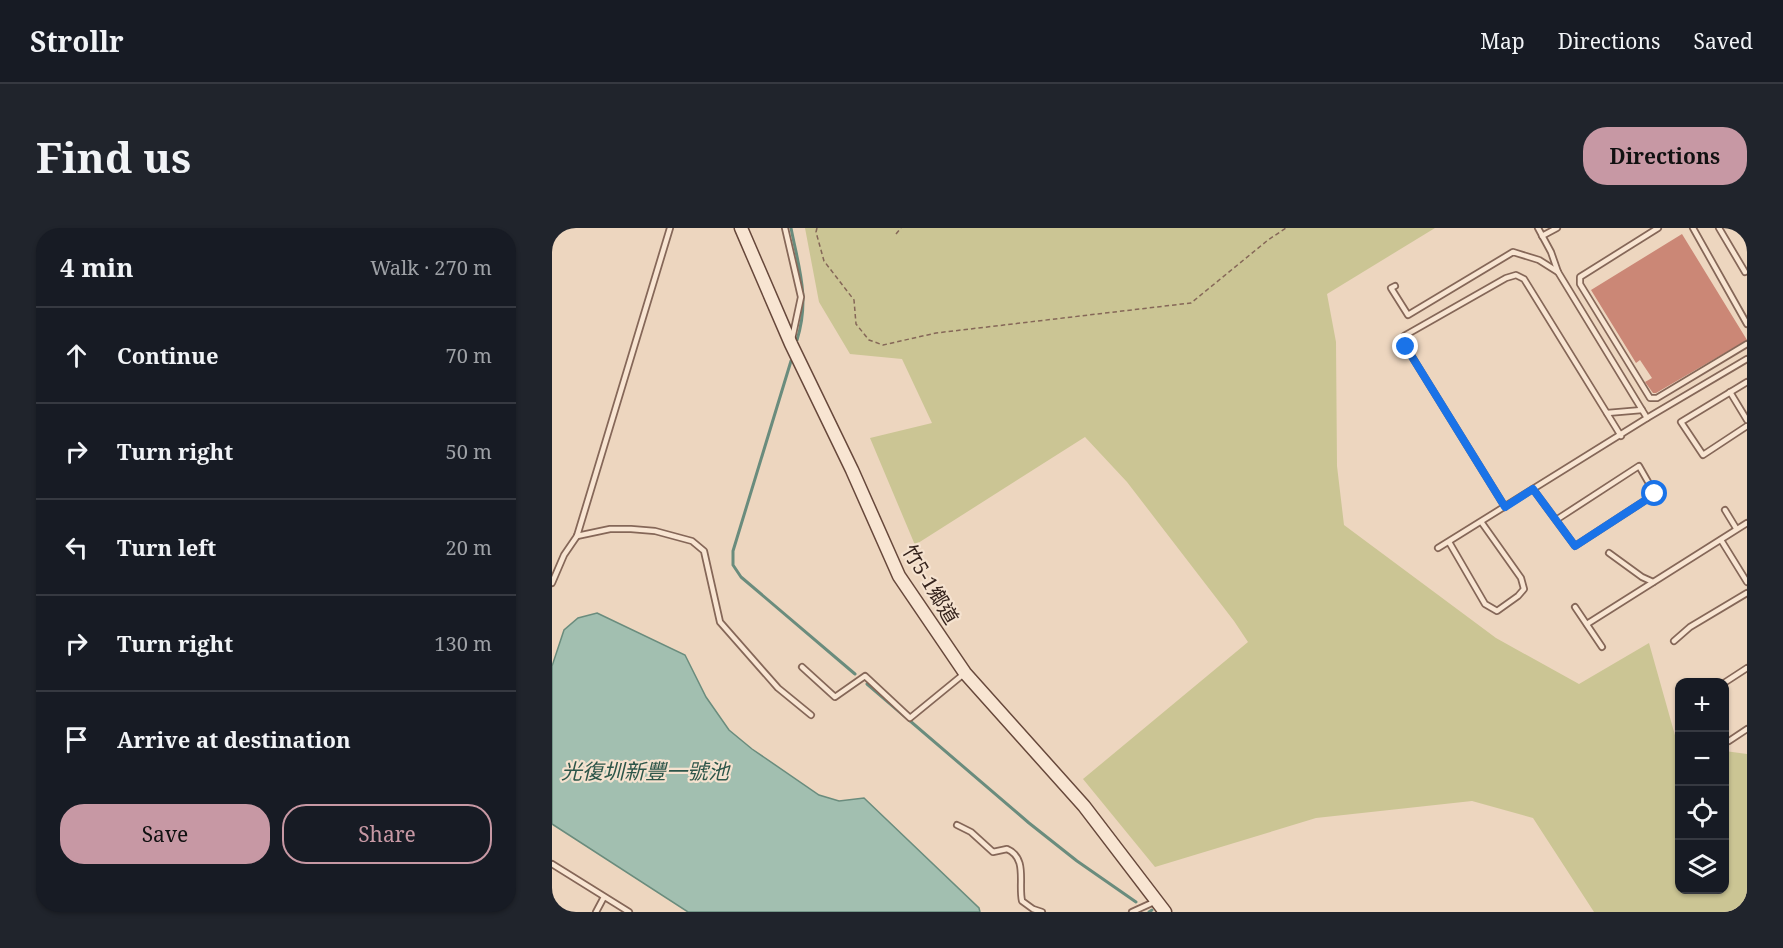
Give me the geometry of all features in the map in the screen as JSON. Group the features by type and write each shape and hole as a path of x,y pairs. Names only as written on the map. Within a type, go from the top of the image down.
{"street":[{"name":"竹5-1鄉道","path":"741,228 791,344 852,470 899,576 965,673 1084,806 1165,912"}],"lane":[{"path":"552,583 564,555 577,536 670,228"},
{"path":"785,228 801,297 791,344"},
{"path":"1538,228 1558,272 1647,418"},
{"path":"1542,236 1557,228"},
{"path":"1658,228 1580,277 1580,284 1650,398 1657,398 1747,344"},
{"path":"1693,228 1747,324"},
{"path":"1719,228 1745,272"},
{"path":"1395,286 1391,288 1408,315 1513,252 1539,260 1558,272"},
{"path":"1505,507 1406,347 1404,336 1506,278 1516,275 1524,279 1621,436"},
{"path":"1438,548 1482,523 1647,418 1747,359"},
{"path":"1747,382 1681,422 1703,455 1747,426"},
{"path":"1730,392 1747,420"},
{"path":"1607,412 1642,410"},
{"path":"1533,489 1575,546 1655,494 1639,466 1556,520"},
{"path":"1725,510 1736,528"},
{"path":"1449,542 1485,604 1497,611 1524,589 1521,578 1482,523"},
{"path":"1587,624 1747,523"},
{"path":"577,536 610,529 631,529 655,531 692,541 704,551 720,622 778,688 811,716"},
{"path":"1721,540 1747,582"},
{"path":"1609,553 1642,577 1653,582"},
{"path":"1674,641 1690,627 1747,593"},
{"path":"1575,607 1602,647"},
{"path":"802,667 835,697 865,676 910,718 965,673"},
{"path":"1729,679 1747,668"},
{"path":"1729,741 1747,729"},
{"path":"957,825 971,832 993,852 1007,849 1015,853 1021,867 1022,901 1042,912"},
{"path":"552,864 629,912"},
{"path":"596,912 604,897"},
{"path":"1132,912 1156,901"}],"path":[{"path":"817,228 816,232 824,261 854,300 856,324 869,340 883,345 936,333 1191,303 1286,228"},
{"path":"896,234 900,228"}],"shaded area":[{"path":"805,228 1435,228 1327,294 1336,342 1337,466 1344,525 1496,638 1579,684 1649,643 1675,735 1675,894 1729,894 1729,752 1747,754 1747,910 1744,912 1594,912 1533,818 1472,801 1316,818 1155,867 1083,779 1248,642 1127,482 1085,437 915,545 870,438 932,423 902,359 850,354 819,302"}],"water":[{"name":"光復圳新豐一號池","path":"597,613 685,655 706,697 729,730 752,749 819,795 839,801 864,798 979,908 980,912 688,912 552,824 552,666 564,630 578,618"}],"building":[{"path":"1682,234 1747,340 1653,393 1645,382 1652,378 1640,360 1636,363 1591,290"}],"waterway":[{"path":"791,228 803,297 803,311 797,340"},
{"path":"791,361 733,551 733,565 741,577 855,674"},
{"path":"867,684 1029,823 1077,861 1136,902"}],"route":[{"path":"1406,347 1505,507 1533,489 1575,546 1655,494"}]}
